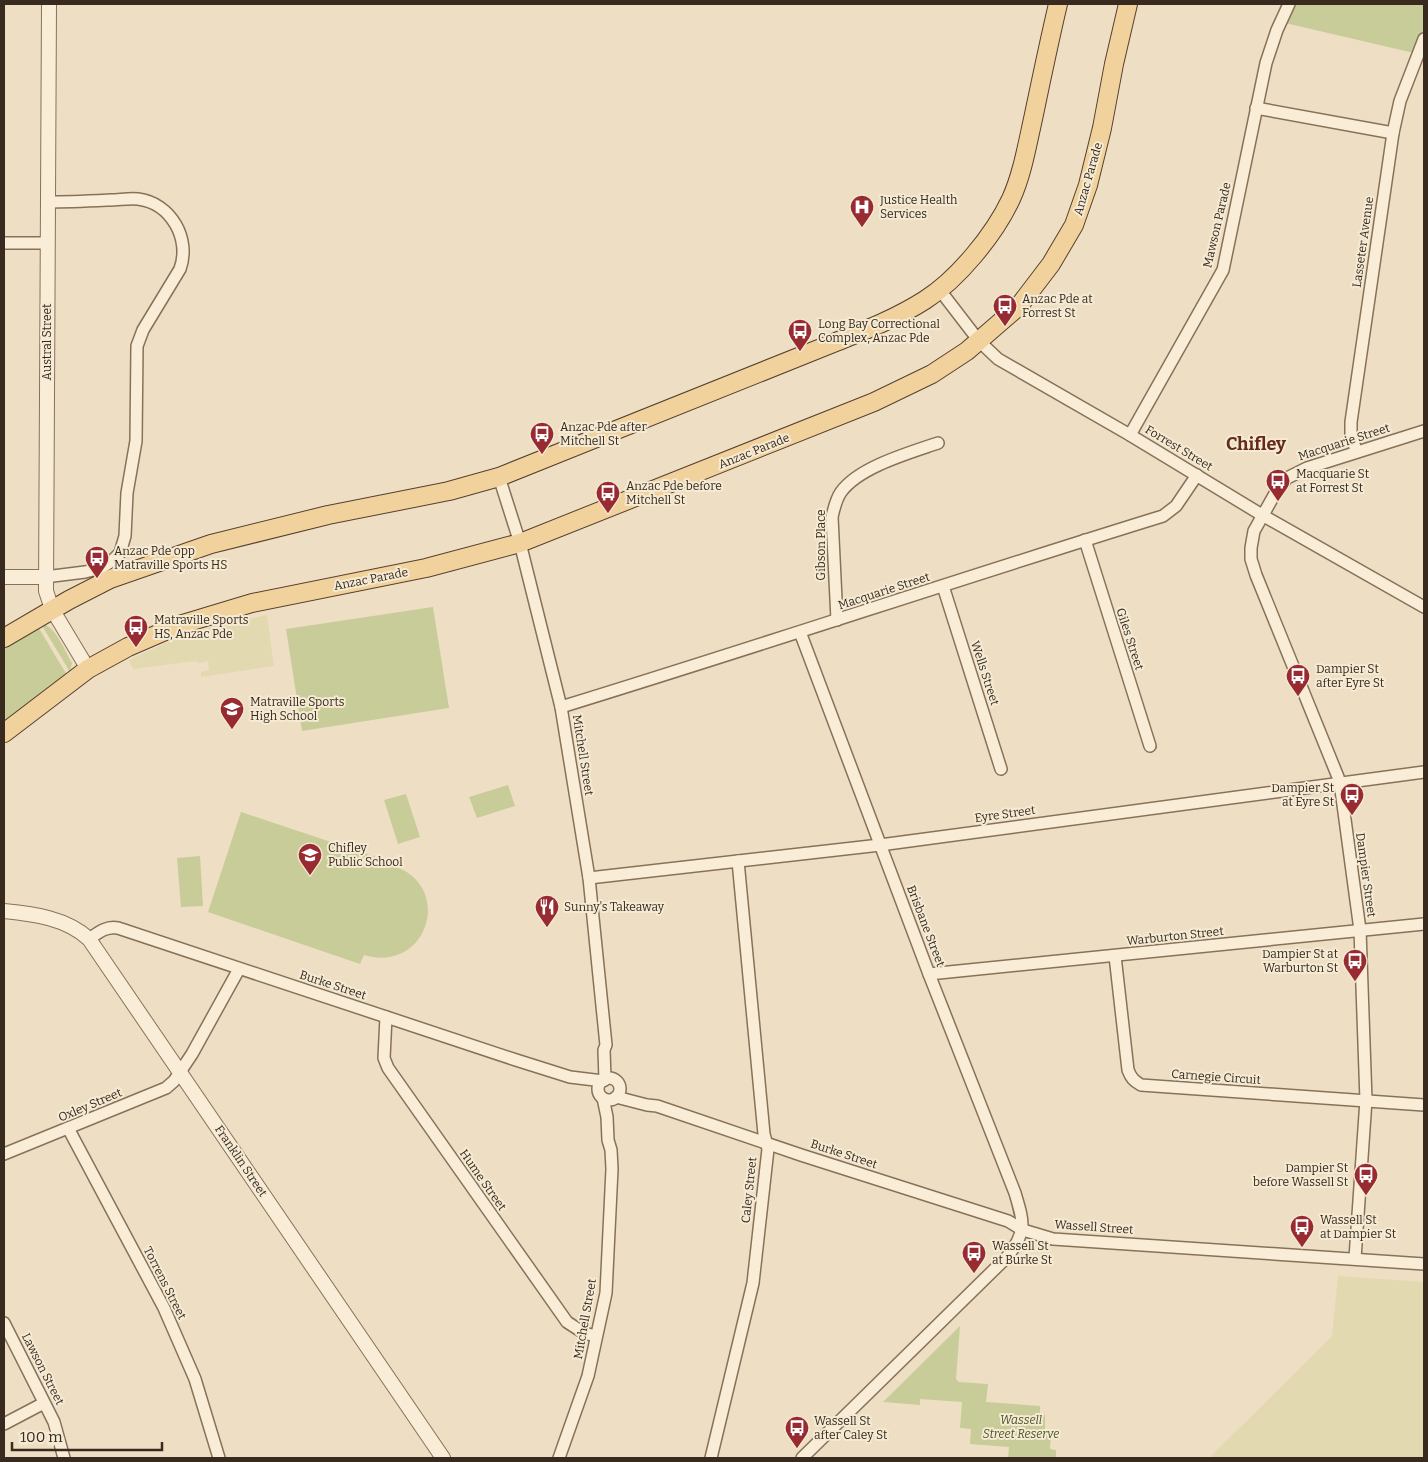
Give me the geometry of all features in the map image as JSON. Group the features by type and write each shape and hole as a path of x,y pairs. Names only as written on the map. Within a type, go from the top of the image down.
{"main road":[{"path":"4,638 52,609 110,579 211,544 319,517 449,491 499,477 886,321 912,308 939,290 965,265 988,236 1011,199 1024,157 1058,4"},
{"name":"Anzac Parade","path":"4,733 88,669 149,637 210,614 260,601 426,568 520,543 874,402 932,374 967,351 1019,306 1051,264 1074,225 1088,185 1128,4"}],"street":[{"name":"Austral Street","path":"49,4 45,577 47,597 52,609 88,669"},
{"name":"Mawson Parade","path":"1130,435 1223,270 1266,63 1277,30 1289,4"},
{"name":"Lasseter Avenue","path":"1357,452 1352,436 1351,422 1393,133 1400,101 1424,39"},
{"path":"1256,108 1393,133"},
{"path":"4,577 45,577 85,572 101,568 112,562 120,553 125,536 127,493 136,441 138,346 143,330 183,261 184,248 182,236 175,223 160,208 145,201 130,199 48,202"},
{"path":"4,243 48,243"},
{"name":"Forrest Street","path":"939,290 979,341 998,359 1424,607"},
{"name":"Macquarie Street","path":"1262,514 1277,490 1292,475 1306,468 1424,431"},
{"name":"Gibson Place","path":"836,620 832,517 840,492 852,479 868,470 938,443"},
{"name":"Macquarie Street","path":"562,707 1163,516 1176,506 1197,475"},
{"name":"Mitchell Street","path":"499,477 520,543 562,707 589,878 606,1045 611,1051 609,1089 614,1140 611,1150 612,1169 606,1293 588,1376 559,1458"},
{"name":"Dampier Street","path":"1262,514 1252,538 1251,559 1339,784 1360,930 1366,1100 1355,1258"},
{"name":"Giles Street","path":"1085,540 1150,746"},
{"name":"Wells Street","path":"943,586 1001,769"},
{"name":"Brisbane Street","path":"800,632 929,974 1015,1193 1023,1230"},
{"name":"Eyre Street","path":"589,878 880,845 1424,772"},
{"name":"Caley Street","path":"711,1458 753,1283 768,1149 764,1134 738,861"},
{"name":"Franklin Street","path":"4,911 48,918 64,923 80,931 88,939 443,1458"},
{"name":"Warburton Street","path":"929,974 1424,924"},
{"name":"Burke Street","path":"88,939 105,928 111,926 118,928 570,1077 625,1092 648,1100 657,1106 1008,1222 1023,1230"},
{"name":"Carnegie Circuit","path":"1115,956 1128,1070 1134,1082 1156,1087 1424,1105"},
{"name":"Oxley Street","path":"4,1154 166,1088 174,1081 192,1054 239,969"},
{"name":"Hume Street","path":"386,1017 384,1058 388,1068 567,1322 584,1333 596,1336"},
{"name":"Torrens Street","path":"68,1128 164,1308 194,1379 219,1458"},
{"path":"802,1458 1006,1257 1017,1244 1023,1230"},
{"name":"Wassell Street","path":"1023,1230 1053,1239 1424,1264"},
{"name":"Lawson Street","path":"4,1323 54,1422 64,1458"},
{"path":"4,1424 44,1404"}],"shaded area":[{"path":"267,615 274,666 201,677 201,672 209,670 208,661 133,669 129,660 189,632"},
{"path":"1338,1276 1424,1282 1424,1458 1209,1458 1332,1336"}],"green space":[{"path":"1289,4 1424,4 1424,39 1418,54 1281,22"},
{"path":"433,607 449,708 302,731 286,629"},
{"path":"41,624 51,629 59,639 72,663 70,672"},
{"path":"37,625 67,675 4,725 4,645"},
{"path":"508,785 515,806 477,818 469,797"},
{"path":"406,794 420,837 398,844 384,800"},
{"path":"241,812 394,863 394,866 413,877 424,891 428,908 426,926 417,941 404,952 386,957 364,955 360,964 208,912"},
{"path":"200,856 203,906 181,907 177,858"},
{"name":"Wassell Street Reserve","path":"960,1326 956,1379 959,1382 988,1384 986,1402 1040,1406 1040,1415 1045,1415 1045,1432 1051,1433 1050,1449 1056,1450 1056,1458 1008,1458 1009,1447 970,1444 971,1429 960,1428 962,1402 920,1399 920,1405 883,1402"}],"place":[{"name":"Justice Health Services","path":"862,228"},
{"name":"Anzac Pde at Forrest St","path":"1005,327"},
{"name":"Long Bay Correctional Complex, Anzac Pde","path":"800,352"},
{"name":"Anzac Pde after Mitchell St","path":"542,455"},
{"name":"Macquarie St at Forrest St","path":"1278,502"},
{"name":"Anzac Pde before Mitchell St","path":"608,514"},
{"name":"Anzac Pde opp Matraville Sports HS","path":"97,579"},
{"name":"Matraville Sports HS, Anzac Pde","path":"136,648"},
{"name":"Dampier St after Eyre St","path":"1298,697"},
{"name":"Matraville Sports High School","path":"232,730"},
{"name":"Dampier St at Eyre St","path":"1352,816"},
{"name":"Chifley Public School","path":"310,876"},
{"name":"Sunny's Takeaway","path":"547,928"},
{"name":"Dampier St at Warburton St","path":"1355,982"},
{"name":"Dampier St before Wassell St","path":"1366,1196"},
{"name":"Wassell St at Dampier St","path":"1302,1248"},
{"name":"Wassell St at Burke St","path":"974,1274"},
{"name":"Wassell St after Caley St","path":"797,1449"}],"district":[{"name":"Chifley","path":"1256,444"}]}
